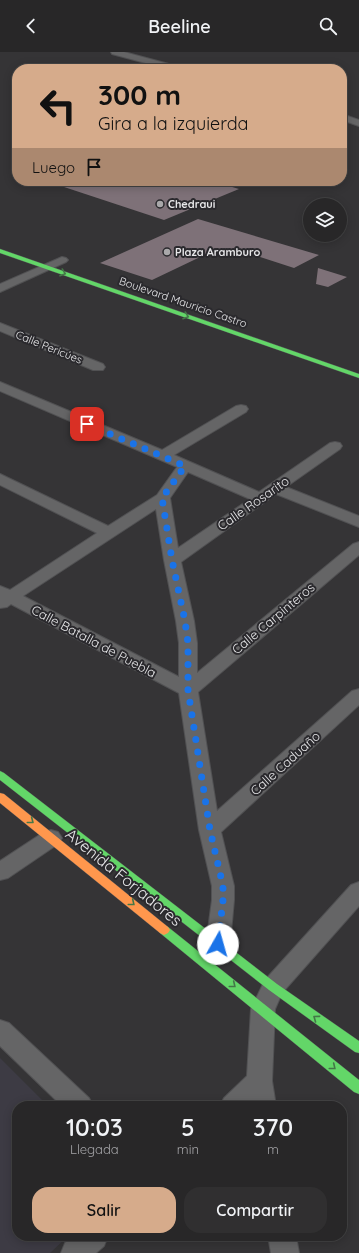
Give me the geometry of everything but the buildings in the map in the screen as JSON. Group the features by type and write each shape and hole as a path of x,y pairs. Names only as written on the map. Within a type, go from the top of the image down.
{"main road":[{"name":"Boulevard Mauricio Castro","path":"0,251 359,376"},
{"path":"48,255 66,262"},
{"path":"305,357 328,361 347,362"},
{"name":"Avenida Forjadores","path":"0,775 273,987 359,1048"},
{"name":"Avenida Forjadores","path":"0,797 359,1088"}],"street":[{"path":"115,52 159,64"},
{"path":"347,119 359,123"},
{"path":"0,288 45,267 66,262"},
{"name":"Calle Pericúes","path":"0,327 98,367"},
{"path":"0,386 261,498"},
{"path":"162,456 240,409"},
{"name":"Calle Rosarito","path":"172,560 335,446"},
{"path":"3,597 109,533 162,498 185,466"},
{"path":"0,479 109,533"},
{"path":"275,488 359,522"},
{"path":"162,498 172,560 184,615 188,643 188,690 210,830 223,886 223,900 218,944"},
{"name":"Calle Carpinteros","path":"188,690 355,555"},
{"name":"Calle Batalla de Puebla","path":"3,597 188,690"},
{"name":"Calle Caduaño","path":"210,830 359,695"},
{"path":"0,872 51,838"},
{"path":"262,1101 259,1081 263,1009 273,987 359,891"},
{"path":"0,1030 75,1101"},
{"path":"238,1101 259,1081"},
{"path":"75,1253 88,1241"},
{"path":"283,1241 284,1253"}],"shaded area":[{"path":"0,1058 43,1101 12,1101 12,1241 63,1241 50,1253 0,1253"}],"traffic: fast":[{"path":"0,251 359,376"},
{"path":"0,775 273,987 359,1048"},
{"path":"164,930 359,1088"}],"traffic: slow":[{"path":"0,797 164,930"}],"place":[{"name":"Chedraui","path":"160,204"},
{"name":"Plaza Aramburo","path":"167,252"}],"route":[{"path":"87,424 185,466 162,498 172,560 185,621 188,643 188,690 210,830 223,886 223,900 218,944"}]}
